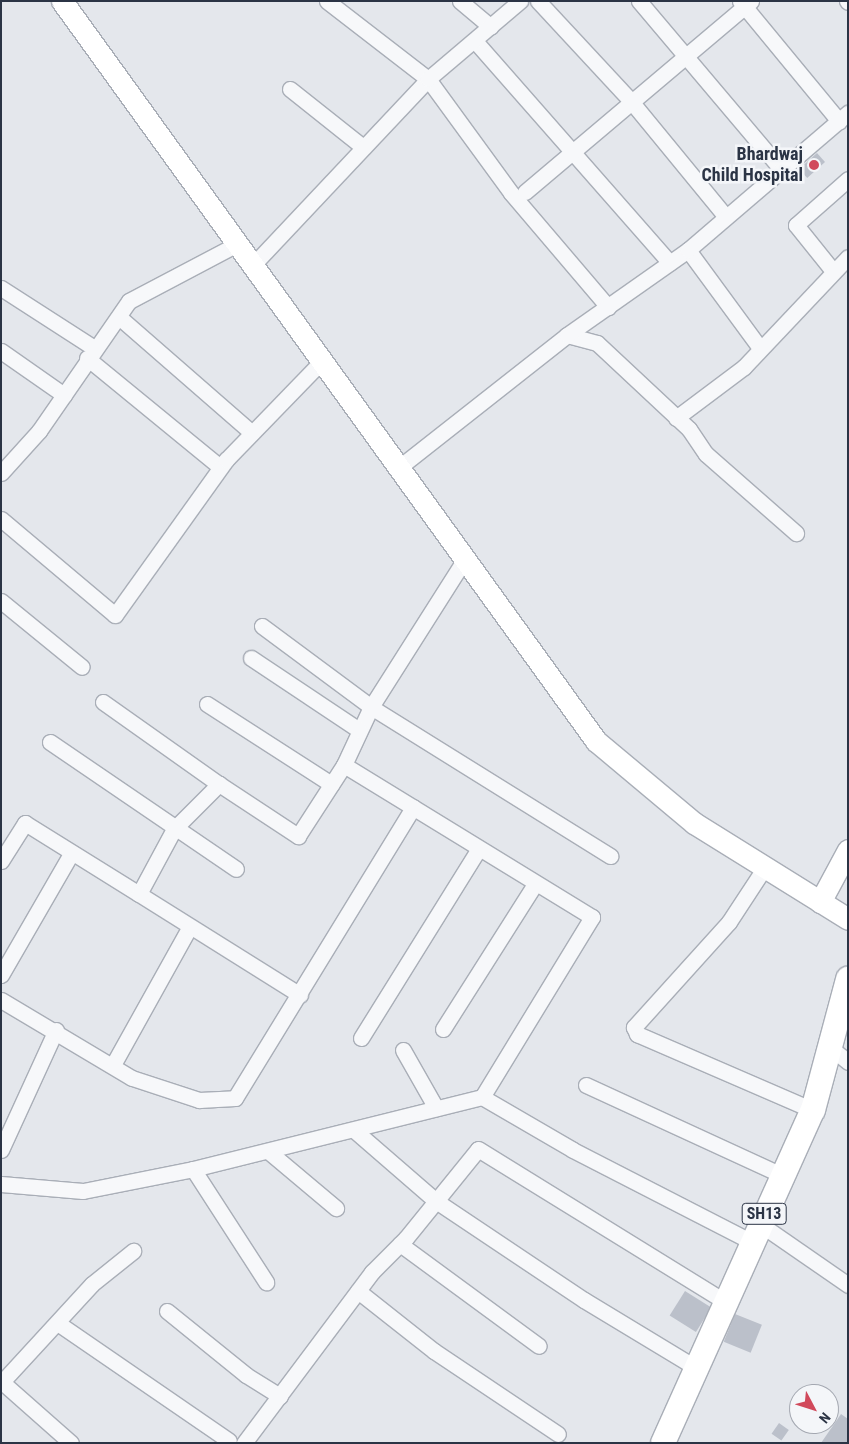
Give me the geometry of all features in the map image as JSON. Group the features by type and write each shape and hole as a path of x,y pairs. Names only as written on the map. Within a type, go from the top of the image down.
{"main road":[{"path":"62,1 322,361 463,562 596,741 694,823 848,919"},
{"path":"820,902 848,850"},
{"name":"SH13","path":"662,1443 755,1233 839,1055 848,979"}],"street":[{"path":"327,1 428,78 512,193 608,307"},
{"path":"460,1 491,27"},
{"path":"253,266 428,78 475,41 520,1"},
{"path":"538,1 630,100 726,217"},
{"path":"638,1 686,54 780,168"},
{"path":"397,469 567,335 688,250 780,168 843,117 745,3 525,192"},
{"path":"475,41 574,151 670,263"},
{"path":"290,89 363,147"},
{"path":"833,271 796,225 848,179"},
{"path":"1,474 64,395 91,353 129,302 237,244"},
{"path":"688,250 760,348"},
{"path":"676,418 744,367 848,257"},
{"path":"1,288 91,353 220,467"},
{"path":"119,317 252,433"},
{"path":"567,335 597,344 676,418 706,454 796,533"},
{"path":"1,351 64,395"},
{"path":"1,519 115,615 220,467 322,361"},
{"path":"103,702 219,784 298,836 344,765 371,708 463,562"},
{"path":"1,601 82,668"},
{"path":"262,626 371,708 610,856"},
{"path":"251,658 359,730"},
{"path":"207,704 331,784"},
{"path":"50,742 174,830 236,869"},
{"path":"1,1184 83,1191 193,1169 354,1130 482,1096 592,916 478,850 344,765"},
{"path":"139,894 174,830 219,784"},
{"path":"1,1000 114,1063 132,1078 199,1100 235,1098 300,995 413,807"},
{"path":"1,861 25,823 71,854 139,894 189,928 300,995"},
{"path":"361,1038 478,850"},
{"path":"1,976 71,854"},
{"path":"765,868 729,922 634,1027 636,1034 813,1110"},
{"path":"443,1029 535,884"},
{"path":"114,1063 189,928"},
{"path":"1,1150 56,1030"},
{"path":"402,1050 436,1108"},
{"path":"586,1085 782,1175"},
{"path":"482,1096 573,1150 755,1233 848,1285"},
{"path":"354,1130 436,1201 584,1300 688,1363 697,1363"},
{"path":"244,1443 358,1291 400,1244 478,1149 724,1301"},
{"path":"268,1151 336,1208"},
{"path":"193,1169 266,1282"},
{"path":"400,1244 539,1346"},
{"path":"71,1443 2,1382 58,1324 92,1284 134,1251"},
{"path":"358,1291 434,1351 558,1434"},
{"path":"167,1311 246,1375 280,1396"},
{"path":"58,1324 229,1441"}],"building":[{"path":"817,153 825,162 807,178 799,169"},
{"path":"685,1291 711,1307 696,1332 670,1316"},
{"path":"735,1314 762,1325 751,1353 724,1342"},
{"path":"841,1414 848,1419 848,1443 821,1443 827,1434 839,1434 839,1417"},
{"path":"779,1423 789,1430 781,1441 772,1434"}],"place":[{"name":"Bhardwaj Child Hospital","path":"814,165"}]}
